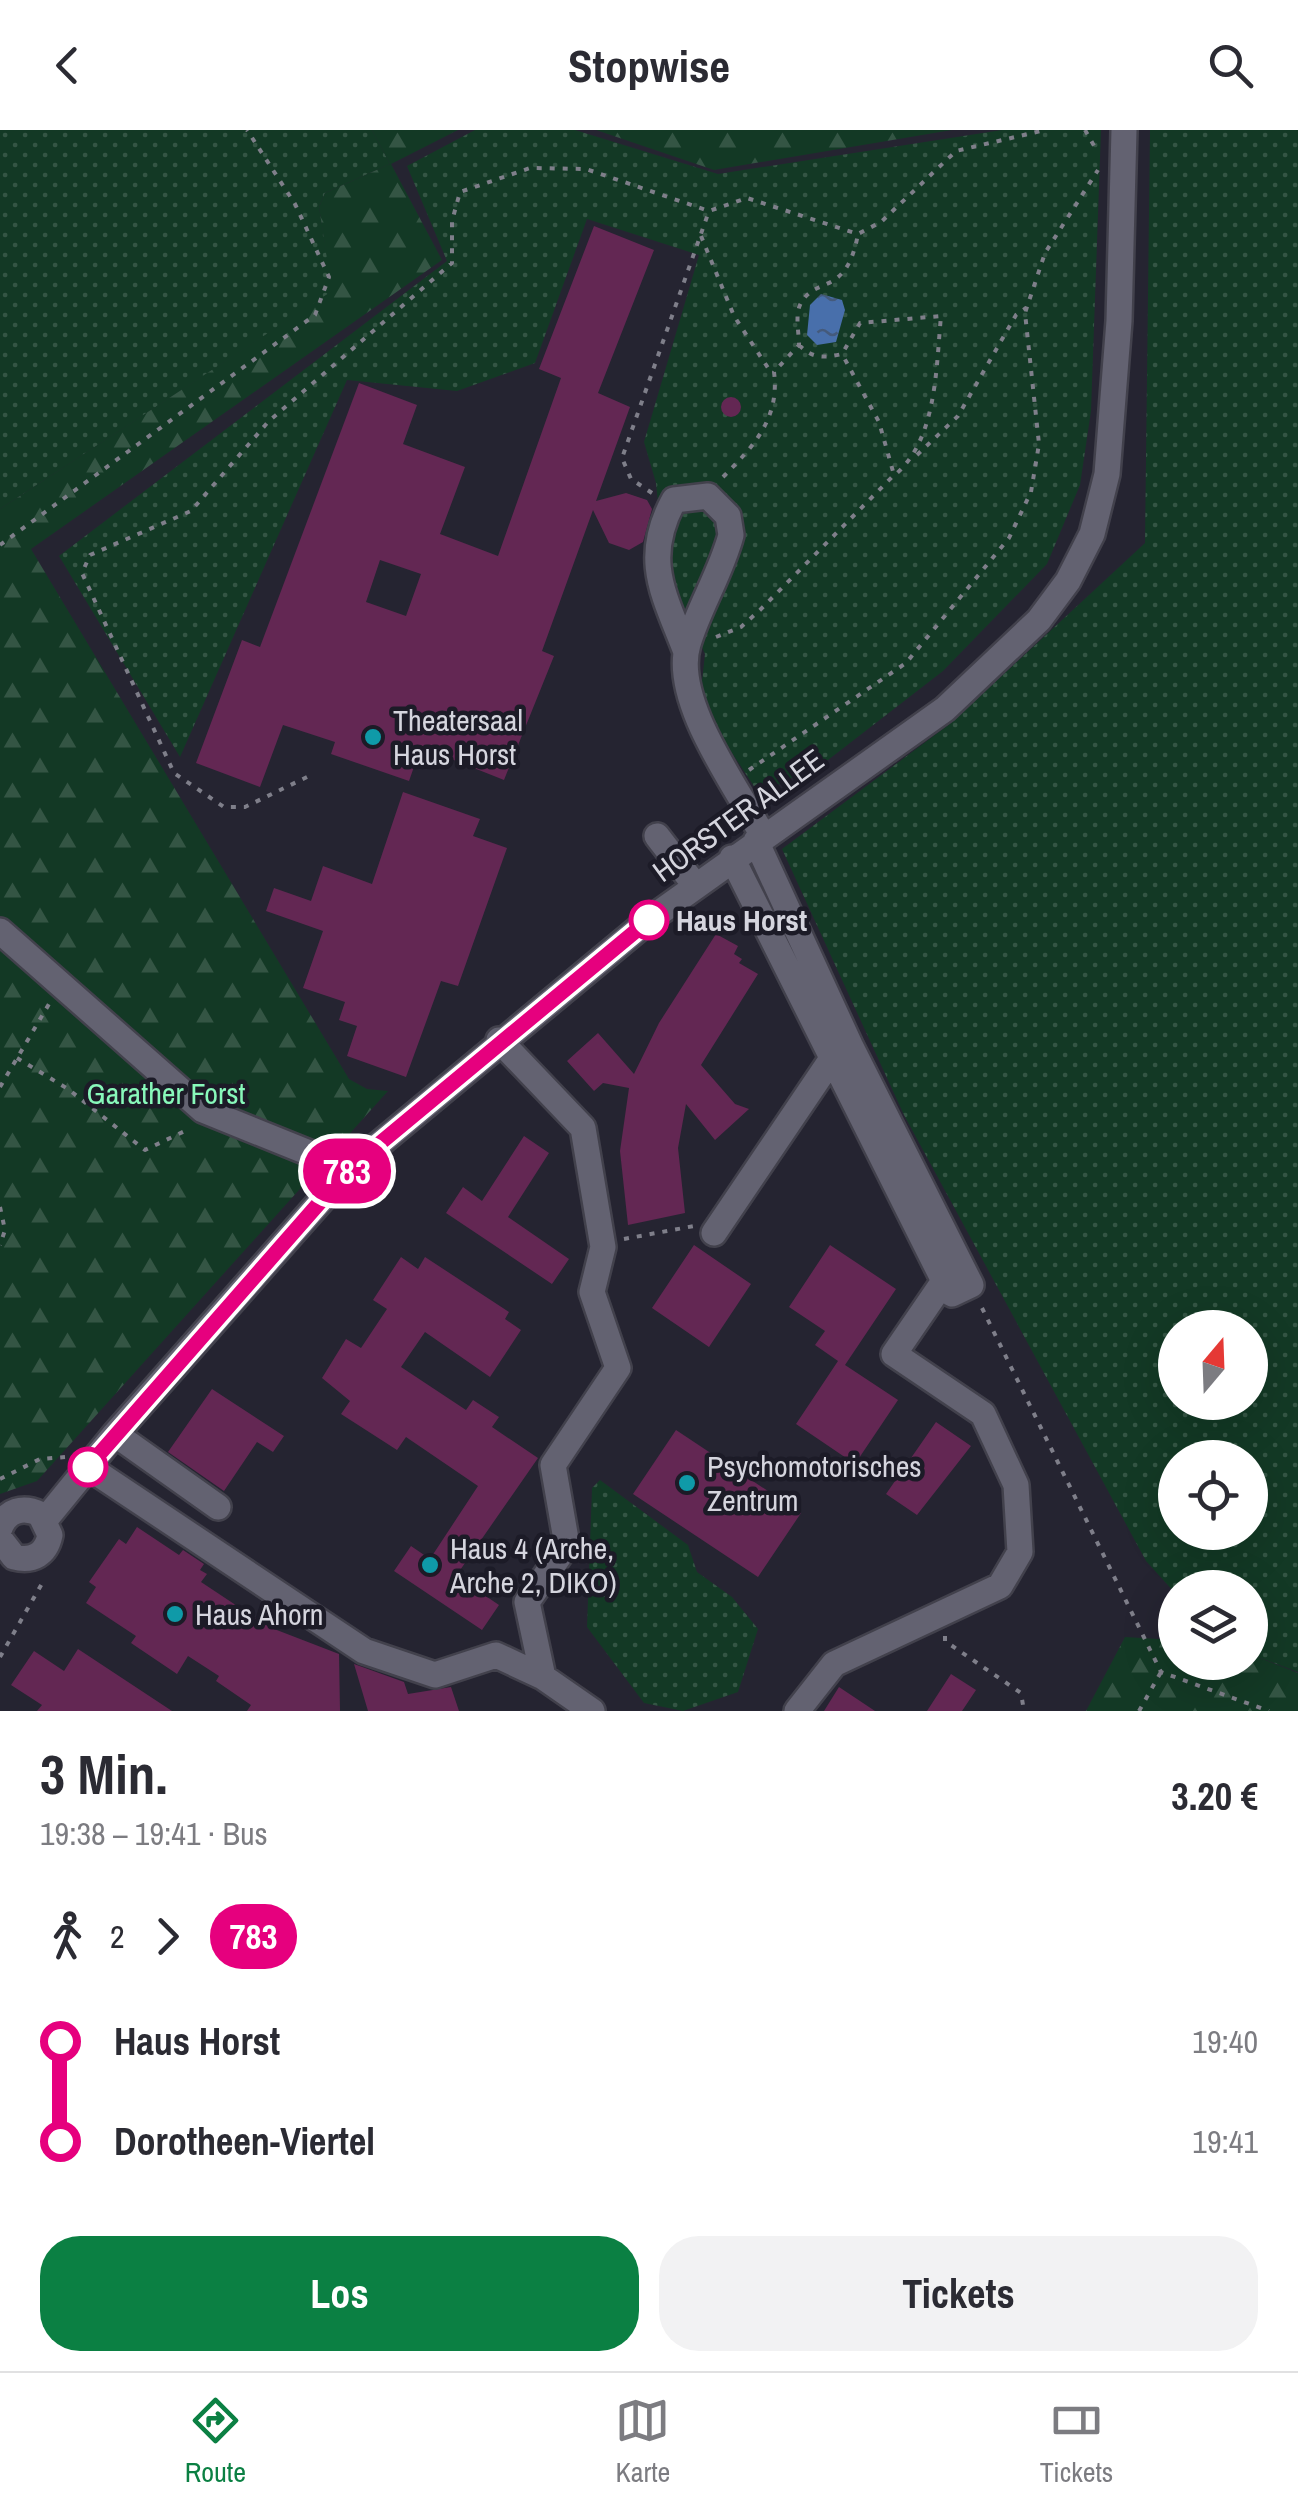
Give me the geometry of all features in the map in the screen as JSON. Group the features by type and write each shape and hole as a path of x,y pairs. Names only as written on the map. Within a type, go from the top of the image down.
{"street":[{"name":"HORSTER ALLEE","path":"45,1520 115,1434 349,1169 500,1040 695,885 945,709 1039,620 1084,550 1106,474 1120,320 1124,130"},
{"path":"687,648 655,569 674,500 708,496 728,516 731,535 687,648 686,673 696,722 732,781 760,838 842,1052 944,1281 952,1294 970,1285 842,1052 732,858"},
{"path":"657,836 695,885"},
{"path":"0,930 203,1110 349,1169"},
{"path":"500,1040 584,1128 602,1243 592,1292 618,1368 552,1465 567,1544 528,1602 542,1677"},
{"path":"719,1227 842,1052"},
{"path":"797,1711 834,1664 1000,1586 1020,1552 1016,1485 983,1414 894,1354 944,1281"},
{"path":"115,1434 218,1508"},
{"path":"88,1467 364,1651 435,1675 496,1655 542,1677 592,1711"},
{"path":"0,1528 16,1510 32,1510 45,1520 50,1535 44,1550 31,1559 14,1557 0,1539"}],"path":[{"path":"0,545 315,314 329,277 295,204 247,130"},
{"path":"307,777 245,807 224,806 174,773 82,574 90,554 191,511 268,422 452,263 452,220 460,192 530,168 586,169 708,210 747,198 858,234 881,222 956,151 1045,130"},
{"path":"732,781 906,663 1010,538 1031,492 1039,444 1028,306 1045,253 1100,168 1097,150 1084,130"},
{"path":"670,506 631,480 622,458 708,210"},
{"path":"700,234 734,316 774,377"},
{"path":"708,496 772,416 774,377 780,364 800,345 798,310 802,300 838,280 852,264 858,234"},
{"path":"687,648 740,627 958,416 1016,315 1028,306"},
{"path":"842,354 860,322 942,316 928,411 917,455"},
{"path":"800,345 820,358 842,354"},
{"path":"842,354 879,422 894,475"},
{"path":"0,1087 61,983"},
{"path":"17,1058 68,1089 145,1150 185,1134 203,1110"},
{"path":"0,1207 5,1230 0,1245"},
{"path":"602,1243 719,1227"},
{"path":"970,1285 1158,1664"},
{"path":"0,1478 40,1459 74,1456 88,1467"},
{"path":"0,1657 43,1586 44,1550"},
{"path":"942,1614 946,1641 1022,1693 1024,1711"},
{"path":"1140,1711 1158,1679"},
{"path":"1184,1680 1269,1711"}],"green space":[{"path":"0,130 372,130 390,164 325,193 319,207 333,291 0,509"},
{"name":"Garather Forst","path":"372,130 458,130 391,164 442,260 31,549 349,1079 367,1089 388,1091 37,1481 0,1494 0,509 332,291 319,207 325,193 390,164"},
{"path":"475,130 575,130 718,174 1002,130 1101,130 1091,411 1080,485 1047,564 943,671 828,760 759,794 707,715 702,681 705,654 664,561 656,483 644,442 699,255 587,219 535,363 457,391 347,380 180,757 59,556 447,261 407,166"},
{"path":"596,130 952,130 714,170"},
{"path":"1150,130 1298,130 1298,1672 1268,1661 1268,1570 1158,1570 1158,1574 1146,1561 904,1115 782,849 951,723 1145,543"},
{"path":"600,1480 688,1545 697,1572 732,1597 758,1629 738,1692 683,1711 644,1703 587,1627 592,1488"},
{"path":"1125,1637 1158,1639 1158,1680 1268,1680 1268,1661 1298,1673 1298,1711 1086,1711"}],"water":[{"path":"821,294 842,300 845,310 836,342 817,345 807,335 810,305"}],"building":[{"path":"594,226 654,250 598,393 630,407 596,501 626,493 647,500 652,509 643,542 629,550 609,543 593,510 542,651 554,656 504,780 421,747 409,781 331,754 335,742 283,725 260,787 196,763 242,640 260,647 359,383 417,405 403,444 465,467 440,534 498,556 561,378 539,369","holes":["380,560 421,574 406,616 366,602"]},
{"path":"727,397 735,397 741,407 735,417 727,417 721,411 721,403"},
{"path":"403,792 480,819 473,836 507,848 458,986 441,981 406,1077 347,1056 357,1026 339,1020 345,1002 303,988 323,931 266,911 274,888 311,901 323,866 372,884"},
{"path":"716,934 738,946 734,954 742,959 739,963 758,974 701,1065 735,1104 749,1109 715,1140 686,1104 678,1148 685,1213 628,1225 620,1151 629,1088 603,1083 594,1091 567,1061 598,1033 634,1074 659,1023"},
{"path":"524,1136 549,1153 508,1217 569,1259 552,1284 446,1213 463,1187 482,1201"},
{"path":"694,1245 751,1284 709,1347 652,1308"},
{"path":"830,1245 896,1289 845,1365 898,1400 855,1464 796,1424 838,1361 815,1345 825,1331 789,1307"},
{"path":"401,1257 418,1269 425,1257 509,1312 505,1319 521,1330 490,1377 425,1332 401,1367 466,1410 473,1400 499,1417 492,1427 538,1458 456,1576 499,1605 482,1630 394,1571 411,1546 430,1559 478,1486 406,1437 397,1450 341,1414 350,1401 322,1378 346,1339 361,1348 387,1309 373,1300"},
{"path":"212,1389 284,1436 273,1452 257,1442 224,1491 168,1452"},
{"path":"936,1422 971,1446 917,1515 886,1494"},
{"path":"676,1430 801,1513 758,1577 633,1494"},
{"name":"Haus Ahorn","path":"137,1527 179,1555 183,1550 204,1564 200,1570 207,1574 201,1582 269,1627 339,1654 340,1711 247,1711 251,1705 216,1681 219,1676 188,1656 177,1674 131,1643 136,1636 86,1603 96,1587 89,1582 119,1539 126,1544"},
{"name":"Haus Ahorn","path":"78,1649 172,1711 37,1711 42,1705 11,1685 34,1651 64,1671"},
{"path":"354,1664 404,1682 408,1694 451,1687 459,1711 368,1711"},
{"path":"951,1674 976,1690 962,1711 927,1711"},
{"path":"839,1687 875,1711 824,1711"}],"bus line":[{"name":"783","path":"88,1467 349,1169 649,920"}],"place":[{"name":"Theatersaal Haus Horst","path":"373,737"},
{"name":"Haus Horst","path":"649,920"},
{"name":"Psychomotorisches Zentrum","path":"687,1483"},
{"name":"Haus 4 (Arche, Arche 2, DIKO)","path":"430,1565"},
{"name":"Haus Ahorn","path":"175,1614"}]}
